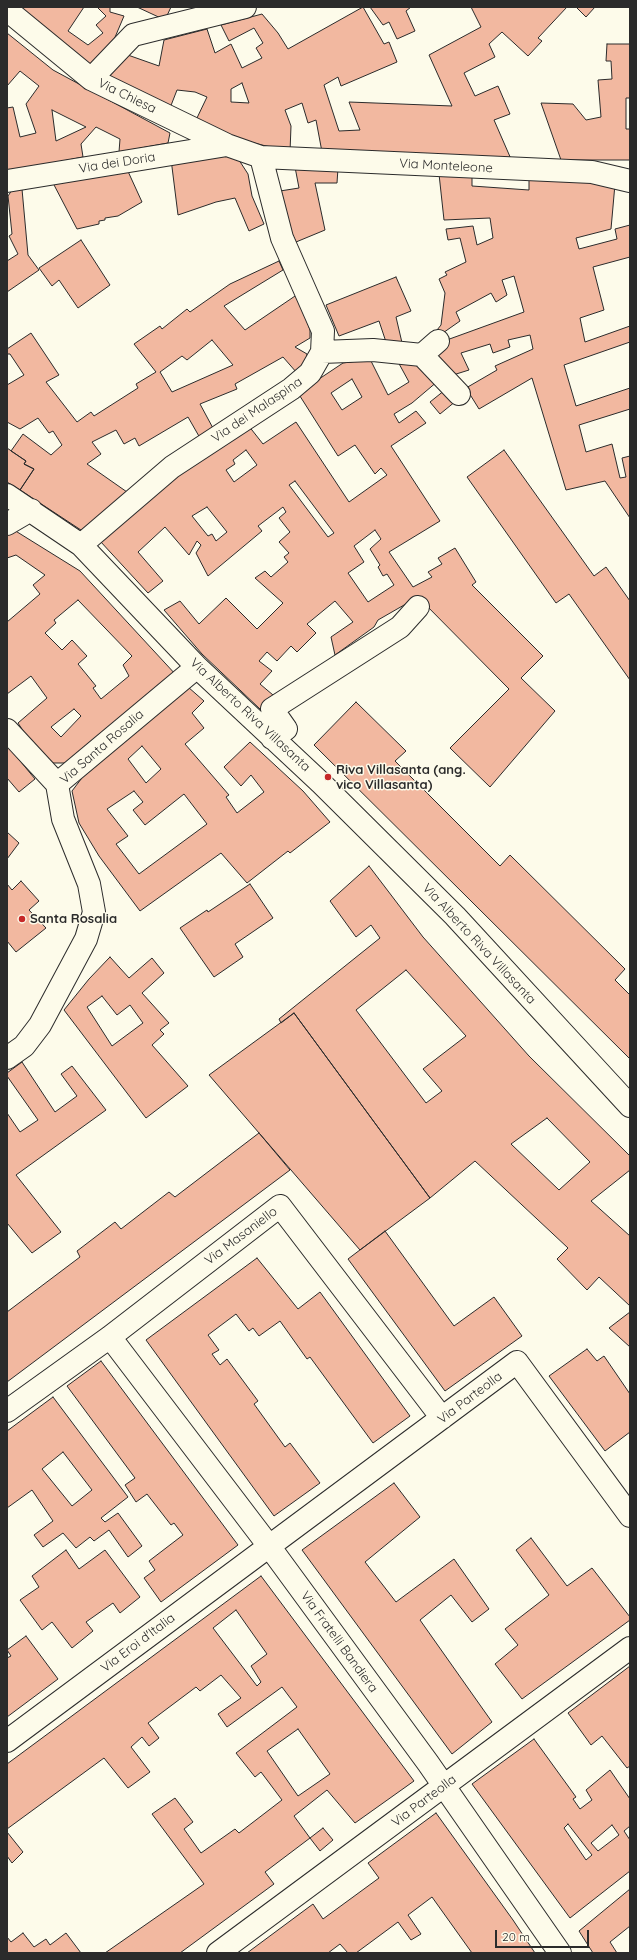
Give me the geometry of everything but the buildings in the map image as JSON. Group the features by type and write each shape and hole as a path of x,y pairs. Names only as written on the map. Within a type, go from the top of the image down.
{"street":[{"path":"91,79 133,35 246,7"},
{"name":"Via Chiesa","path":"7,10 91,79 227,145 261,157"},
{"name":"Via dei Doria","path":"7,181 227,145"},
{"name":"Via Monteleone","path":"261,157 592,172 630,181"},
{"name":"Via dei Malaspina","path":"81,545 172,467 291,389 310,374 322,352 323,331 282,238 261,157"},
{"path":"322,352 430,348 459,394"},
{"name":"Via Alberto Riva Villasanta","path":"7,495 81,545 197,666 272,738 321,782 455,916 630,1106"},
{"path":"7,524 31,510"},
{"path":"272,738 286,729 272,709 400,627 418,606"},
{"name":"Via Santa Rosalia","path":"7,1058 24,1046 40,1025 86,939 94,912 89,884 63,819 57,784 197,666"},
{"path":"7,730 57,784"},
{"name":"Via Masaniello","path":"7,1411 110,1337 280,1206 442,1418"},
{"name":"Via Fratelli Bandiera","path":"110,1337 269,1546 444,1786 560,1953"},
{"name":"Via Parteolla","path":"269,1546 517,1362 630,1516"},
{"name":"Via Eroi d'Italia","path":"7,1741 269,1546"},
{"name":"Via Parteolla","path":"218,1953 630,1648"}],"place":[{"name":"Riva Villasanta (ang. vico Villasanta)","path":"328,777"},
{"name":"Santa Rosalia","path":"22,919"}]}
